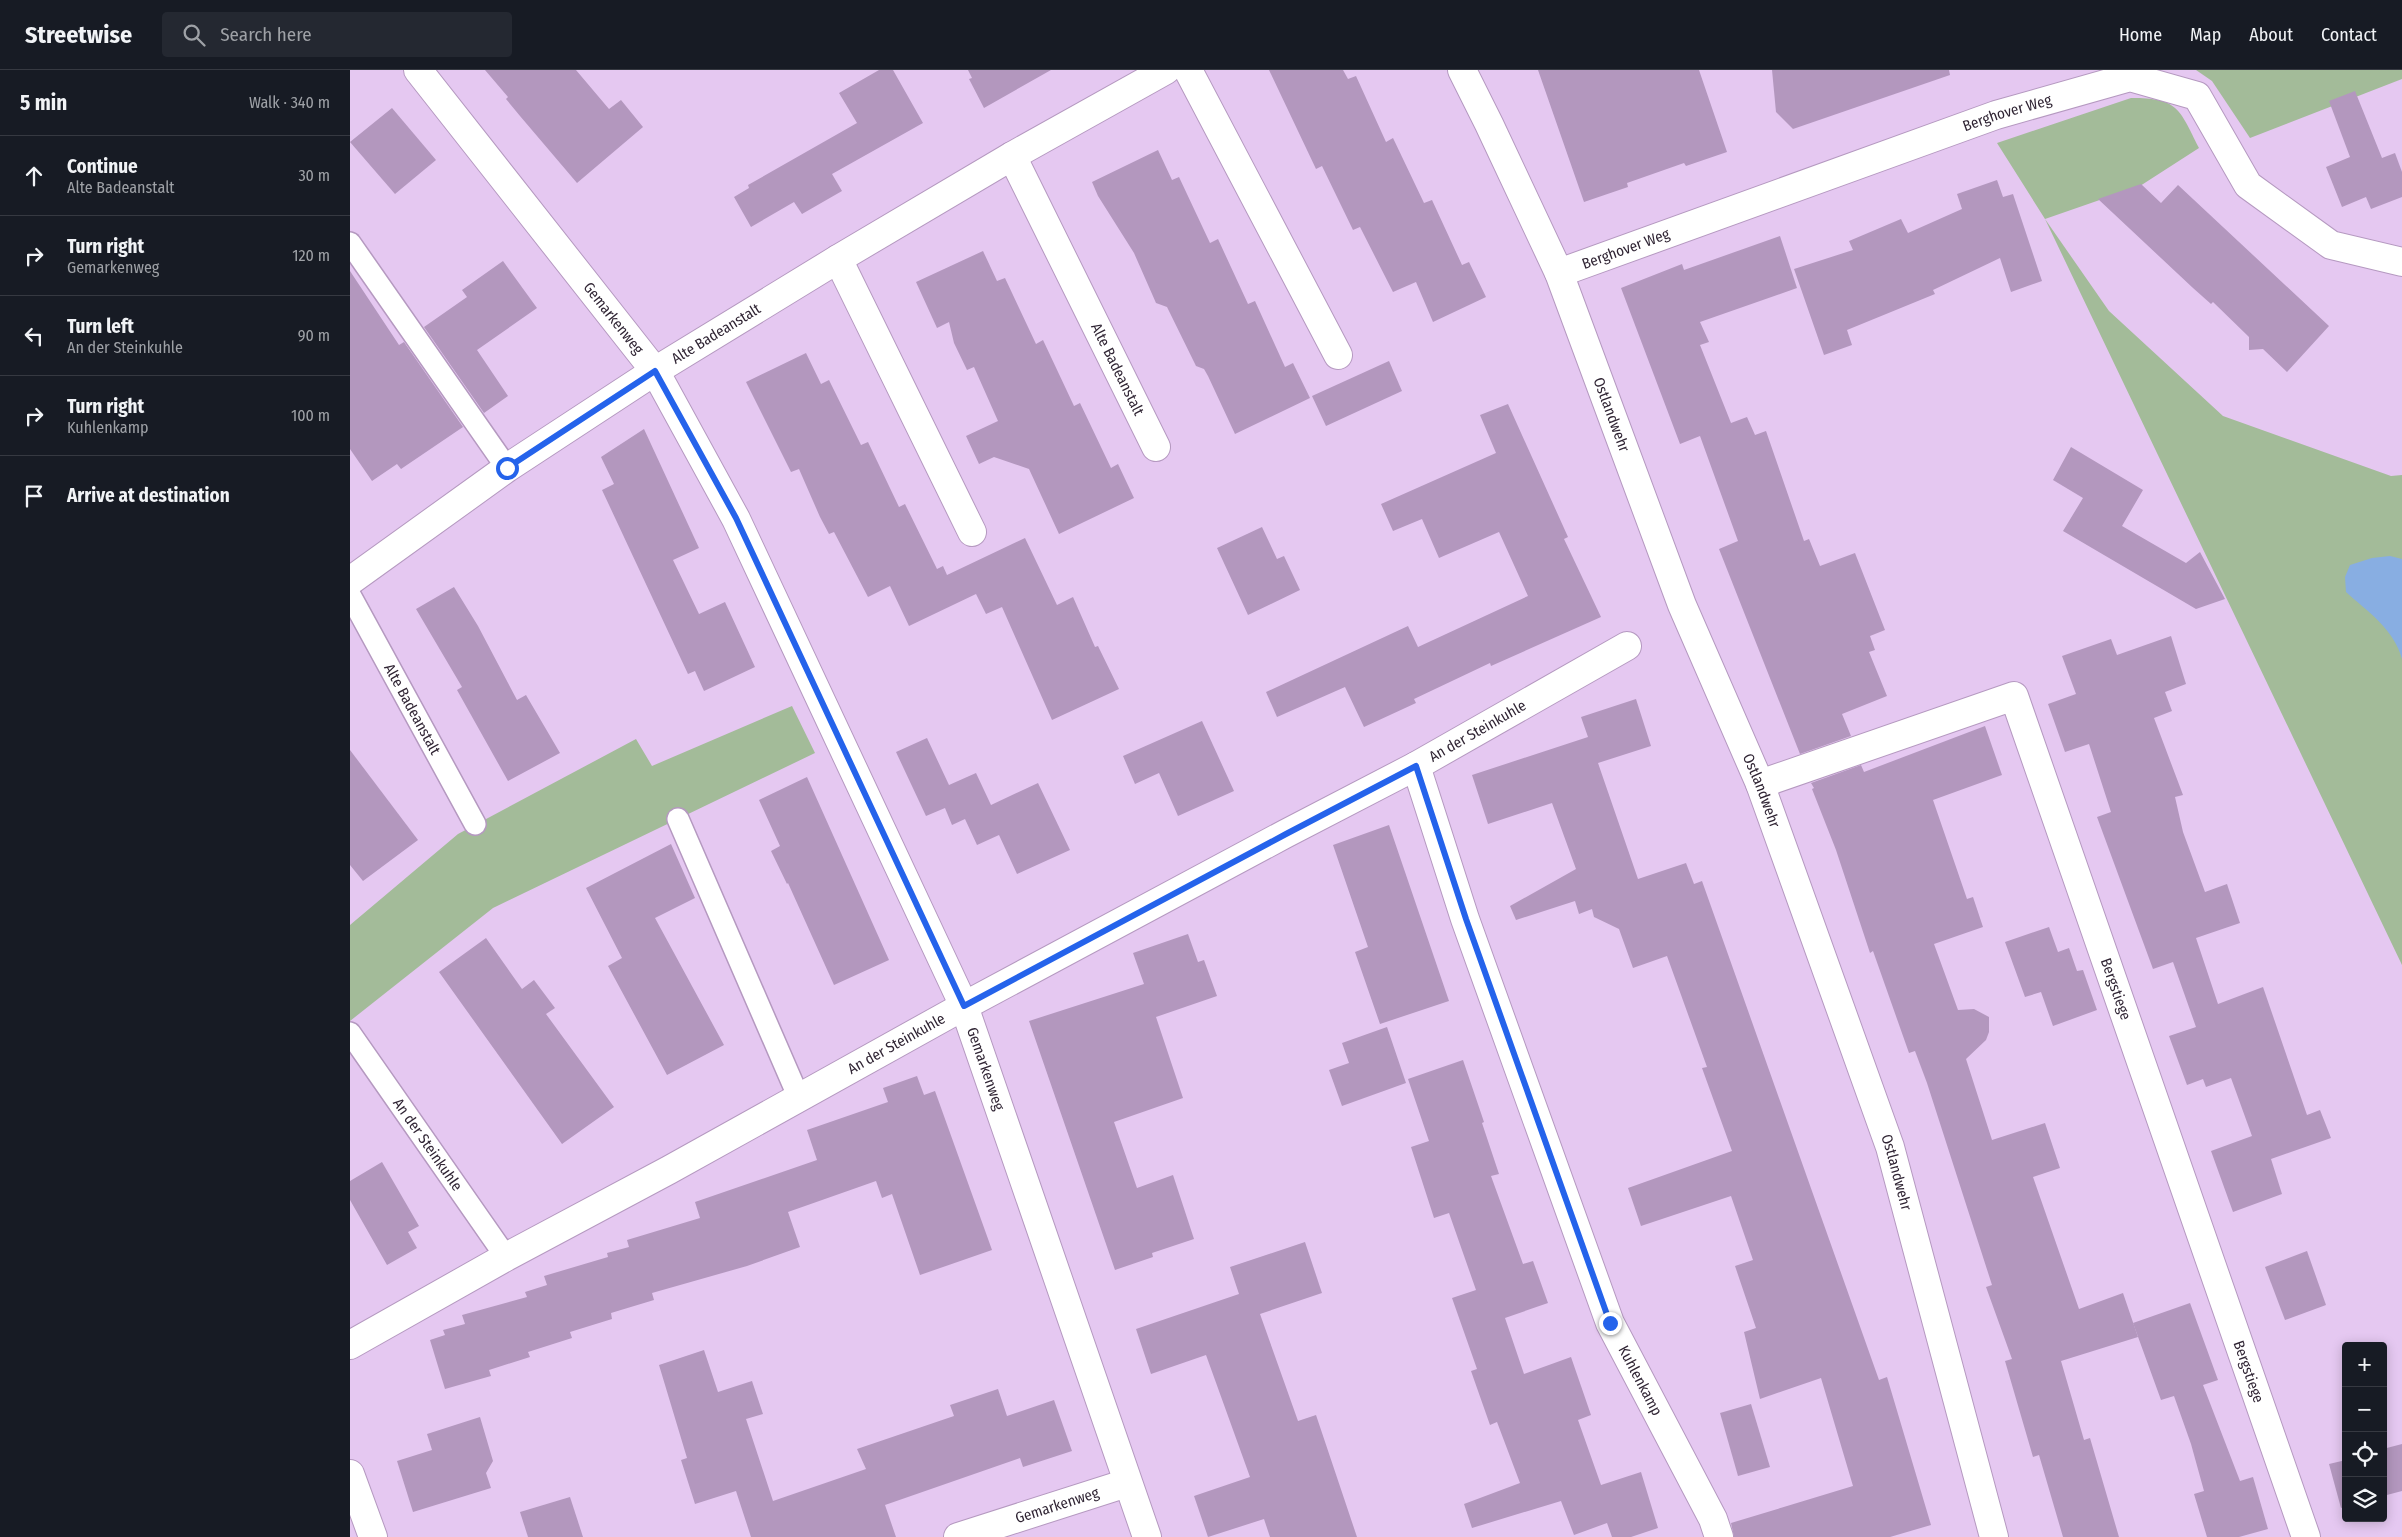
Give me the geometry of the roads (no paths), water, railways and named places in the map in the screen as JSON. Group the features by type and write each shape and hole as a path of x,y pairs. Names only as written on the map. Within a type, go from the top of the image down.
{"street":[{"name":"Alte Badeanstalt","path":"350,581 507,468 655,371 838,259 1012,156 1166,70"},
{"path":"1188,70 1338,355"},
{"name":"Ostlandwehr","path":"1462,70 1559,273 1682,605 1760,784 1890,1146 1994,1537"},
{"name":"Gemarkenweg","path":"425,72 655,371 736,518 964,1006 1147,1537"},
{"name":"Berghover Weg","path":"1559,273 1996,115 2130,77 2197,96 2248,185 2331,245 2402,262"},
{"name":"Alte Badeanstalt","path":"1012,156 1156,447"},
{"path":"838,259 972,532"},
{"name":"An der Steinkuhle","path":"350,1345 506,1257 964,1006 1277,838 1416,766 1627,646"},
{"name":"Bergstiege","path":"1760,784 2014,696 2306,1537"},
{"name":"Kuhlenkamp","path":"1416,766 1466,919 1610,1323 1713,1519 1719,1537"},
{"path":"350,1474 373,1537"},
{"name":"Gemarkenweg","path":"958,1537 1127,1483"}],"lane":[{"path":"350,244 507,468"},
{"name":"Alte Badeanstalt","path":"350,595 475,824"},
{"path":"678,819 799,1098"},
{"name":"An der Steinkuhle","path":"350,1033 506,1257"}],"water":[{"path":"2390,556 2402,559 2402,659 2398,648 2387,630 2346,592 2345,577 2350,565 2372,558"}]}
